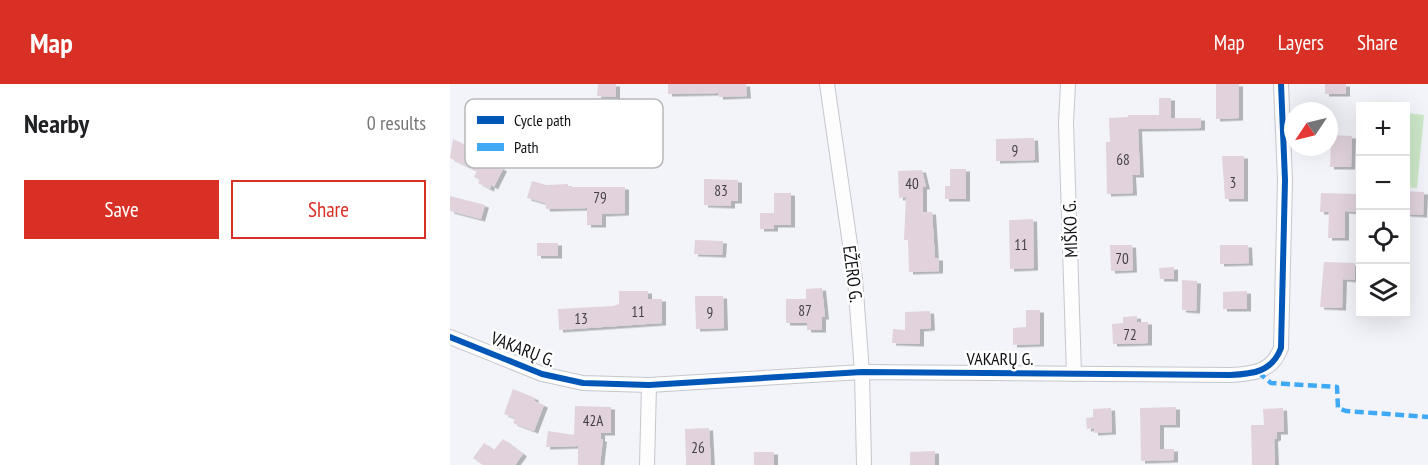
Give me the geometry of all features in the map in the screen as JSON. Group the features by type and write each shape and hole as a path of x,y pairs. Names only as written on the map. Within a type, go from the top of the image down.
{"street":[{"name":"EŽERO G.","path":"827,84 855,279 862,372 864,465"},
{"name":"MIŠKO G.","path":"1068,84 1066,123 1074,374"},
{"name":"VAKARŲ G.","path":"450,337 564,380 649,385 862,372 1246,375 1266,370 1277,358 1281,348 1285,180 1281,84"},
{"path":"647,465 649,385"}],"green space":[{"path":"1410,113 1424,115 1417,188 1410,187"}],"building":[{"path":"598,84 616,84 616,97 597,96"},
{"path":"668,84 718,84 718,93 668,94"},
{"path":"718,84 746,84 747,96 719,97"},
{"path":"1216,84 1239,84 1239,118 1216,119"},
{"path":"1325,84 1346,84 1346,94 1325,94"},
{"path":"1159,98 1171,98 1171,118 1201,118 1201,128 1138,129 1140,175 1132,175 1133,193 1107,194 1106,142 1110,142 1109,118 1128,117 1128,115 1159,115"},
{"path":"1338,135 1352,136 1351,167 1330,167 1330,156 1338,156"},
{"path":"1034,138 1035,160 996,161 996,139"},
{"path":"453,139 465,145 465,165 450,158"},
{"path":"1222,156 1244,156 1244,199 1225,199"},
{"path":"471,168 503,169 494,187 491,185 490,189 478,183 480,180 474,177 477,171"},
{"path":"950,169 966,169 966,199 945,199 945,186 950,186"},
{"path":"922,170 926,187 923,187 923,212 932,212 935,258 939,258 939,271 909,272 908,240 904,240 906,197 899,198 898,171"},
{"path":"704,179 738,180 738,201 731,201 731,206 704,205"},
{"path":"532,181 546,185 568,184 568,187 625,187 625,213 602,214 602,225 587,225 587,208 546,209 545,203 527,198"},
{"path":"1410,191 1424,192 1423,215 1410,214"},
{"path":"774,193 791,193 791,225 774,225 774,229 760,229 760,213 774,213"},
{"path":"1321,193 1356,194 1356,212 1345,211 1345,238 1328,238 1329,212 1320,212"},
{"path":"450,196 485,205 481,219 450,211"},
{"path":"1033,219 1034,268 1010,269 1009,220"},
{"path":"695,240 723,241 722,255 694,254"},
{"path":"537,243 558,243 558,256 537,256"},
{"path":"1110,245 1132,245 1133,270 1111,271"},
{"path":"1220,245 1248,245 1249,263 1220,264"},
{"path":"1324,262 1355,263 1355,280 1343,279 1342,308 1320,307"},
{"path":"1174,267 1174,279 1160,279 1159,268"},
{"path":"1182,280 1197,281 1196,311 1182,310"},
{"path":"822,288 825,317 822,317 822,330 807,330 807,323 786,323 786,299 806,299 806,289"},
{"path":"619,291 648,291 648,299 662,299 662,323 559,330 558,309 613,306 619,304"},
{"path":"1247,291 1247,309 1223,309 1223,292"},
{"path":"695,296 723,296 724,328 696,329"},
{"path":"1026,310 1040,310 1040,344 1013,345 1013,328 1026,327"},
{"path":"930,311 931,328 920,329 920,344 892,343 893,329 905,330 905,312"},
{"path":"1137,316 1137,322 1148,322 1148,343 1113,344 1112,324 1123,323 1123,317"},
{"path":"513,389 535,398 534,401 544,405 534,431 513,423 515,418 504,414"},
{"path":"575,406 611,407 611,433 601,433 601,439 603,439 600,465 578,465 578,446 546,447 548,431 574,435"},
{"path":"1176,407 1176,425 1160,425 1160,449 1174,449 1174,460 1141,461 1140,408"},
{"path":"1111,408 1112,432 1094,433 1094,428 1087,429 1086,418 1093,417 1093,409"},
{"path":"1283,408 1284,432 1277,432 1277,438 1274,439 1275,465 1252,465 1251,425 1264,425 1263,409"},
{"path":"709,428 711,465 686,465 685,429"},
{"path":"503,439 523,454 515,465 483,465 473,458 484,443 494,450"},
{"path":"935,451 935,465 910,465 910,452"},
{"path":"754,452 774,452 774,465 754,465"}],"marked path":[{"path":"1258,372 1271,383 1337,387 1338,408 1346,411 1428,417"}],"cycle path":[{"path":"450,337 542,374 583,383 649,385 862,372 1230,375 1261,370 1272,362 1281,348 1285,180 1281,84"}]}
